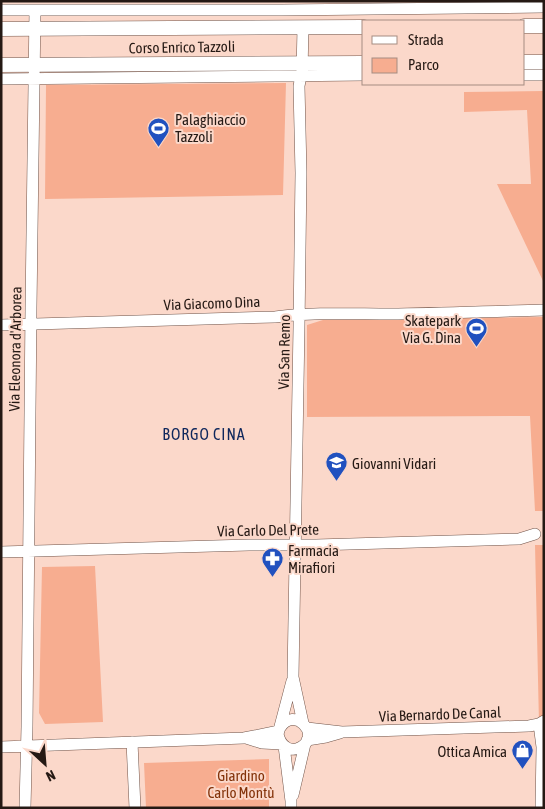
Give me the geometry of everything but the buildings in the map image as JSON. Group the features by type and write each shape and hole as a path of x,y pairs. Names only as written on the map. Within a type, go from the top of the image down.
{"street":[{"path":"1,10 282,10 544,7"},
{"name":"Via Eleonora d'Arborea","path":"25,808 35,10"},
{"path":"525,26 544,26"},
{"name":"Corso Enrico Tazzoli","path":"1,29 362,27"},
{"name":"Via San Remo","path":"280,729 293,676 300,314 301,173 299,86 302,69 303,28"},
{"path":"525,62 544,62"},
{"name":"Corso Enrico Tazzoli","path":"1,65 35,72 302,69 362,63"},
{"name":"Corso Enrico Tazzoli","path":"302,69 362,76"},
{"name":"Corso Enrico Tazzoli","path":"1,80 35,72"},
{"path":"525,75 544,75"},
{"name":"Via Giacomo Dina","path":"1,325 275,317 300,314 400,314 544,310"},
{"name":"Via Carlo Del Prete","path":"1,552 519,539 535,534"},
{"name":"Via San Remo","path":"293,676 305,725"},
{"path":"291,804 308,734 305,725 295,720 286,722 280,729 279,739 289,749 298,748 306,742"},
{"path":"541,722 541,808"},
{"name":"Via Bernardo De Canal","path":"305,725 342,732 529,726 541,722"},
{"path":"1,747 244,738 280,729"},
{"name":"Via Bernardo De Canal","path":"306,742 342,732"},
{"path":"244,738 262,743 283,744"},
{"path":"132,742 135,808"},
{"path":"283,744 291,804"}],"green space":[{"name":"Palaghiaccio Tazzoli","path":"286,83 283,195 45,199 46,85"},
{"path":"544,91 544,283 497,184 531,184 527,110 464,112 464,92"},
{"path":"544,317 544,511 535,511 530,416 307,417 307,325 323,320"},
{"path":"535,545 544,545 544,721 539,724"},
{"path":"95,566 103,722 45,724 39,713 42,567"},
{"name":"Giardino Carlo Montù","path":"269,759 269,808 146,808 144,763"}],"place":[{"name":"Palaghiaccio Tazzoli","path":"159,147"},
{"name":"Skatepark Via G. Dina","path":"477,348"},
{"name":"Giovanni Vidari","path":"336,482"},
{"name":"Farmacia Mirafiori","path":"272,578"},
{"name":"Ottica Amica","path":"523,770"}],"district":[{"name":"BORGO CINA","path":"204,434"}]}
